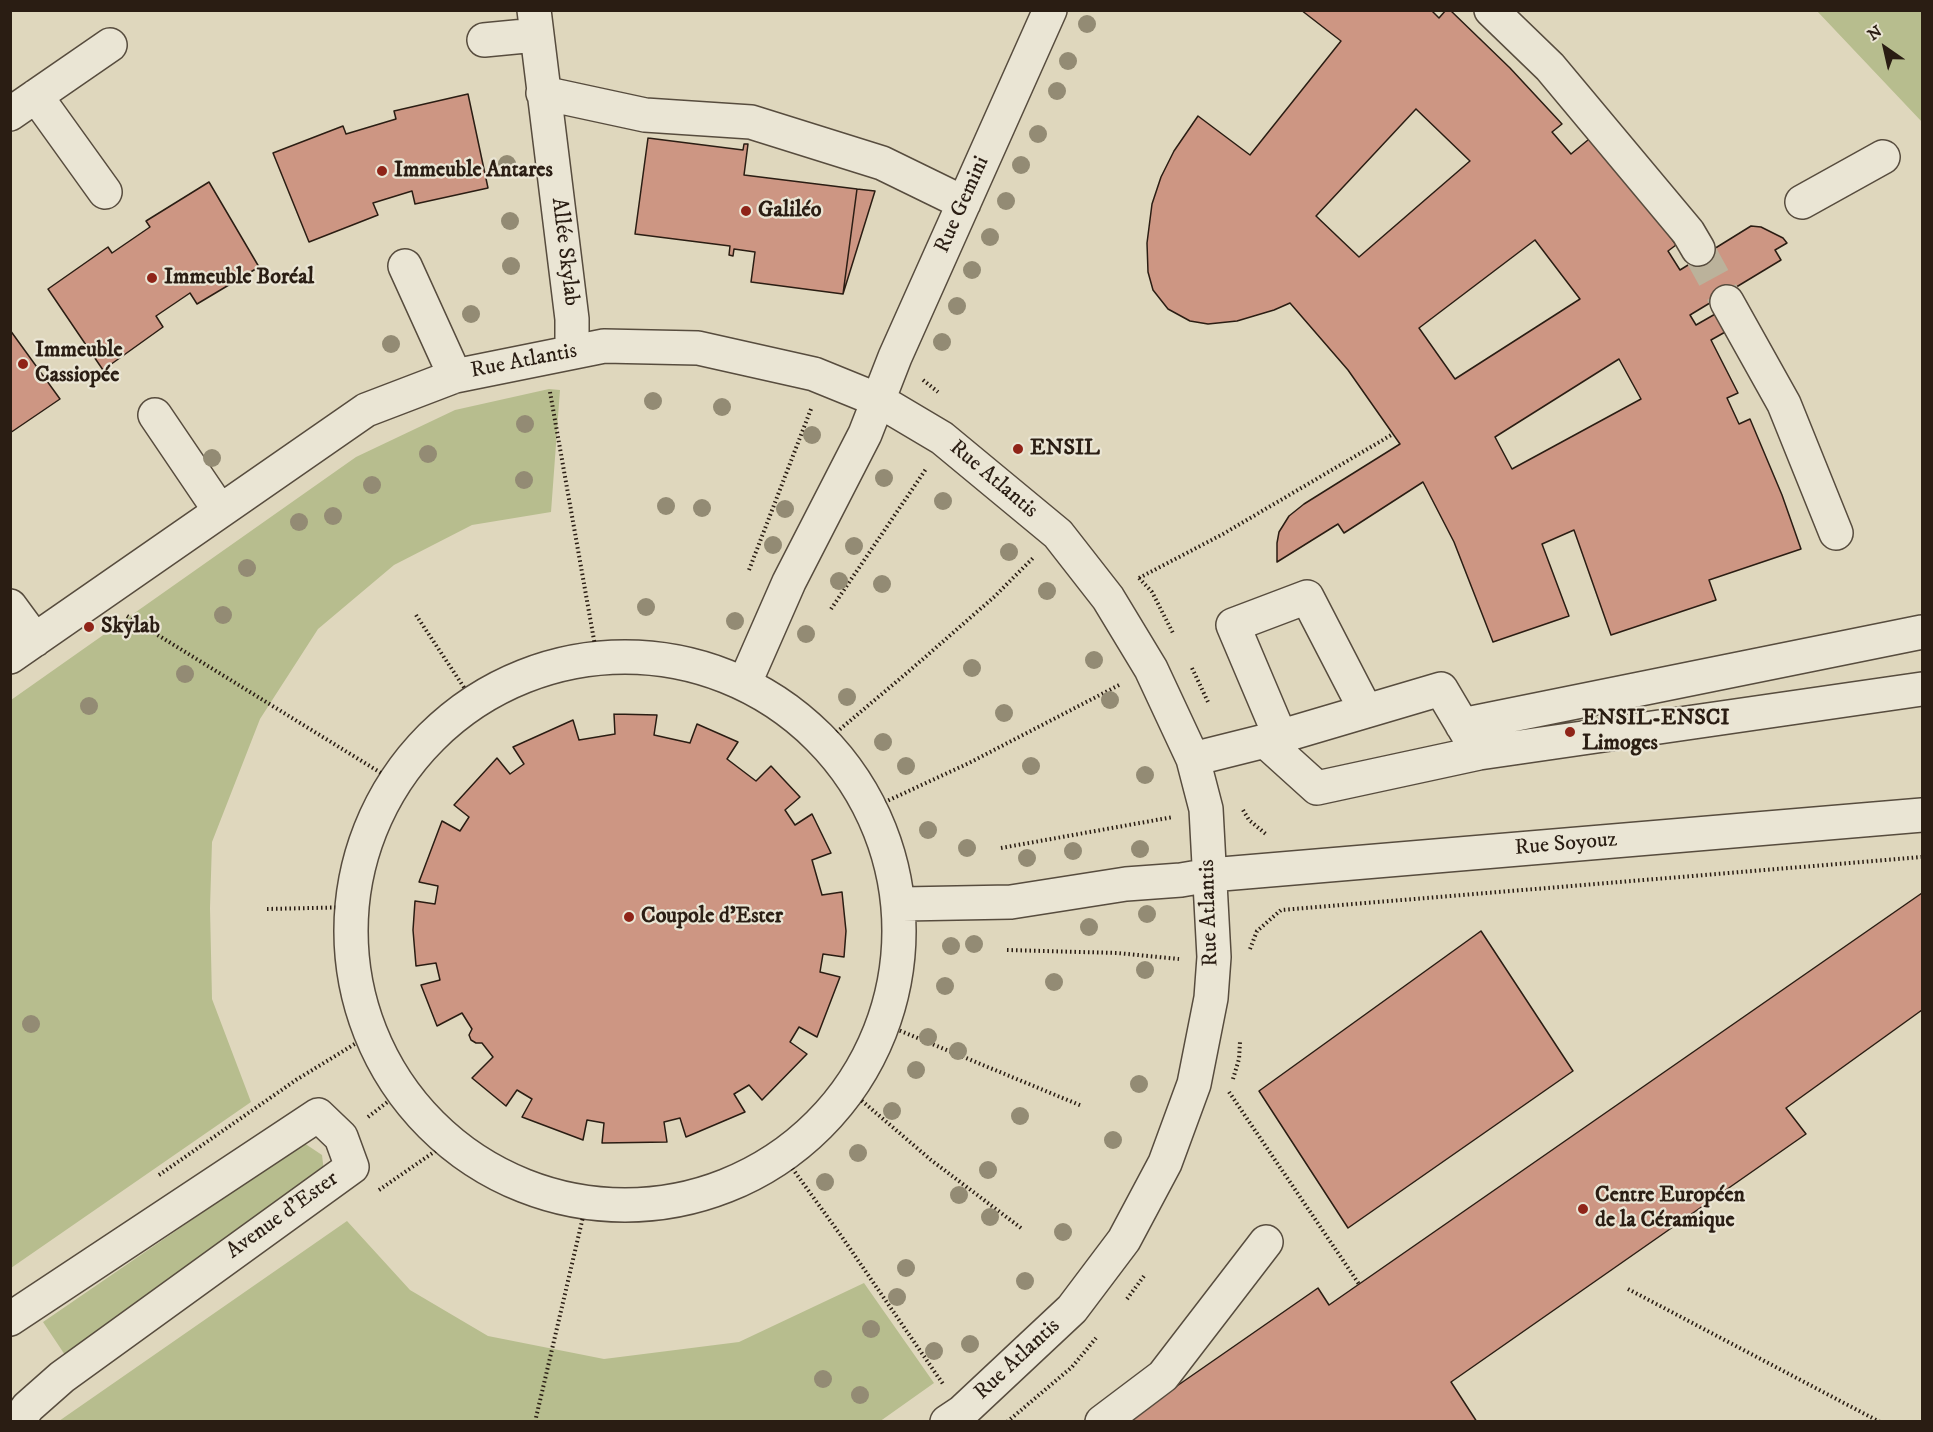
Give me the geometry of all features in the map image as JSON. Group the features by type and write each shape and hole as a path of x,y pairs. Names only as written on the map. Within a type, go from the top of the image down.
{"street":[{"name":"Rue Gemini","path":"746,681 789,582 865,434 895,357 1050,10"},
{"path":"1491,10 1550,67 1688,232 1698,249"},
{"path":"484,40 535,23"},
{"name":"Allée Skylab","path":"535,23 572,319 572,352"},
{"path":"105,192 23,105 110,45"},
{"path":"543,93 645,115 751,122 882,163 964,203"},
{"path":"1802,202 1883,157"},
{"path":"405,266 455,376"},
{"path":"1727,302 1784,404 1836,533"},
{"name":"Rue Atlantis","path":"23,648 366,410 455,376 604,346 698,348 814,374 878,400 942,438 1058,534 1108,598 1151,669 1193,759 1206,809 1214,957 1210,998 1194,1084 1165,1163 1124,1239 1072,1309 955,1417"},
{"path":"155,415 220,511"},
{"path":"1366,711 1307,597 1233,625 1272,738 1317,788 1479,753 1923,689"},
{"path":"10,606 23,648"},
{"path":"1462,724 1923,632"},
{"path":"664,655 746,681 826,741 872,808 903,904 892,995 848,1089 787,1161 695,1201 586,1204 519,1188 447,1143 403,1090 371,1034 352,983 356,907 363,849 394,781 455,712 473,701 516,676 597,657 664,655"},
{"path":"1193,759 1440,689 1479,753"},
{"name":"Rue Soyouz","path":"903,904 1011,902 1126,884 1182,880 1210,875 1923,815"},
{"name":"Avenue d'Ester","path":"10,1319 318,1115 340,1137 352,1167 62,1377 28,1407 17,1422"},
{"path":"1102,1422 1163,1376 1266,1242"}],"path":[{"path":"549,389 597,657"},
{"path":"749,570 811,408"},
{"path":"1140,578 1223,534 1393,434"},
{"path":"831,609 928,466"},
{"path":"826,741 985,604 1058,534"},
{"path":"96,597 394,781"},
{"path":"416,615 473,701"},
{"path":"872,808 969,763 1151,669"},
{"path":"1001,848 1174,817 1206,809"},
{"path":"1249,951 1257,931 1281,910 1923,857"},
{"path":"267,909 356,907"},
{"path":"1008,950 1117,953 1182,959 1214,957"},
{"path":"879,1022 1082,1106"},
{"path":"158,1176 296,1080 371,1034"},
{"path":"848,1089 930,1160 1021,1228"},
{"path":"340,1137 403,1090"},
{"path":"1229,1092 1359,1284"},
{"path":"787,1161 843,1238 955,1417"},
{"path":"536,1422 586,1204"},
{"path":"1628,1288 1880,1422"}],"green space":[{"path":"1817,11 1922,11 1922,122"},
{"path":"549,389 560,390 551,512 472,525 394,565 318,629 260,719 212,842 210,908 212,999 251,1102 11,1268 11,700 356,457 455,410"},
{"path":"304,1143 322,1155 324,1172 65,1355 43,1322"},
{"path":"347,1221 410,1290 488,1336 604,1359 739,1342 864,1283 934,1383 879,1422 59,1421"}],"building":[{"path":"1301,10 1431,10 1439,18 1446,10 1450,10 1510,68 1562,124 1552,132 1571,154 1594,135 1676,245 1668,251 1680,270 1751,226 1761,227 1783,238 1787,243 1775,250 1781,260 1690,315 1696,325 1717,313 1727,331 1711,340 1738,393 1727,398 1739,424 1750,419 1782,495 1801,549 1709,580 1716,600 1611,635 1574,530 1542,544 1569,616 1493,642 1454,542 1423,482 1344,533 1338,524 1277,562 1279,532 1289,516 1304,504 1400,444 1348,370 1290,303 1237,321 1208,324 1190,321 1168,309 1153,290 1148,272 1147,243 1152,204 1161,177 1174,151 1198,116 1250,155 1341,41","holes":["1416,109 1470,161 1359,257 1316,216","1535,240 1580,299 1455,379 1419,328","1619,359 1641,399 1512,469 1495,437"]},
{"name":"Immeuble Antares","path":"468,94 488,188 415,204 412,191 373,203 378,215 309,242 273,153 343,126 346,134 396,119 394,111"},
{"name":"Galiléo","path":"648,138 743,150 744,144 748,144 744,175 857,189 843,294 751,282 755,252 734,249 733,256 729,255 730,246 635,234"},
{"name":"Immeuble Boréal","path":"209,182 259,267 197,304 190,293 156,316 163,327 103,370 48,289 108,247 112,253 150,227 146,221"},
{"path":"857,189 875,191 843,294"},
{"name":"Immeuble Cassiopée","path":"10,330 60,399 10,433"},
{"name":"Coupole d'Ester","path":"614,714 657,715 654,735 690,743 697,724 738,742 727,759 756,781 771,766 800,797 785,810 795,825 812,814 831,853 812,860 822,895 842,892 846,931 844,957 823,954 820,972 840,977 817,1037 799,1027 790,1042 807,1054 762,1100 749,1085 734,1094 745,1112 686,1137 680,1118 664,1122 667,1142 602,1143 604,1123 587,1120 583,1140 522,1117 532,1099 517,1090 506,1106 472,1078 493,1057 482,1043 471,1040 469,1035 472,1029 462,1013 437,1026 421,985 440,980 436,963 416,966 413,930 415,901 435,904 438,886 419,882 442,821 460,831 469,817 454,805 497,758 510,774 524,764 513,747 573,720 579,740 615,734"},
{"name":"Centre Européen de la Céramique","path":"1922,893 1922,1010 1786,1108 1806,1134 1451,1382 1477,1422 1125,1422 1318,1288 1329,1305"},
{"path":"1481,931 1573,1071 1348,1228 1259,1091"}],"tunnel":[{"path":"1698,249 1727,302"}],"place":[{"name":"Immeuble Antares","path":"382,171"},
{"name":"Galiléo","path":"746,211"},
{"name":"Immeuble Boréal","path":"152,278"},
{"name":"Immeuble Cassiopée","path":"23,364"},
{"name":"ENSIL","path":"1018,449"},
{"name":"Skylab","path":"89,627"},
{"name":"ENSIL-ENSCI Limoges","path":"1570,732"},
{"name":"Coupole d'Ester","path":"629,917"},
{"name":"Centre Européen de la Céramique","path":"1583,1209"}]}
